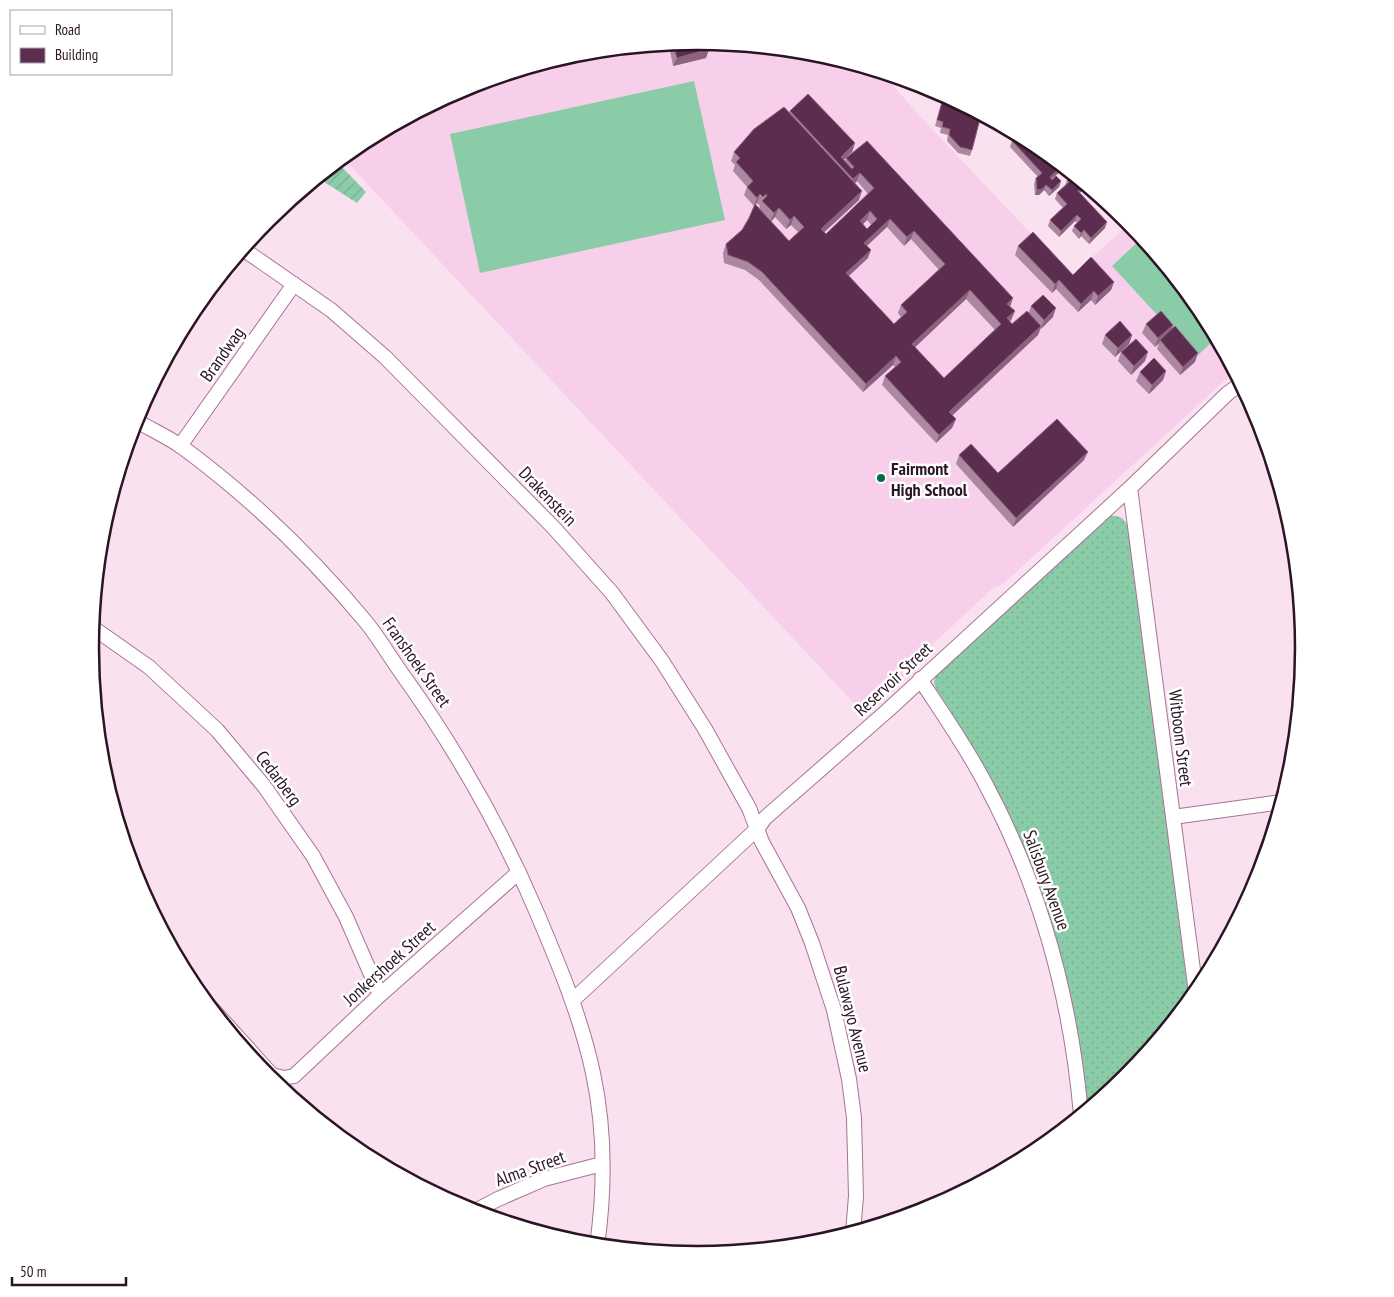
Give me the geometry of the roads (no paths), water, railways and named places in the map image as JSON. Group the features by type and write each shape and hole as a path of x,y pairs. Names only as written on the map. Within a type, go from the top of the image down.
{"street":[{"name":"Drakenstein","path":"248,253 331,310 385,356 554,528 612,593 662,661 705,729 749,808 757,829"},
{"name":"Brandwag","path":"180,446 294,284"},
{"name":"Reservoir Street","path":"572,1001 757,829 765,818 886,712 1130,488 1236,388"},
{"name":"Franshoek Street","path":"142,424 180,446 264,515 319,569 366,623 424,703 492,820 519,872 546,933 584,1038 593,1074 601,1134 601,1212 598,1238"},
{"name":"Witboom Street","path":"1130,488 1195,982"},
{"name":"Cedarberg","path":"99,633 149,667 217,730 264,786 313,856 346,917 380,995"},
{"name":"Salisbury Avenue","path":"920,679 962,742 987,786 1027,875 1042,916 1065,1001 1073,1044 1080,1108"},
{"path":"1173,818 1275,803"},
{"name":"Bulawayo Avenue","path":"757,829 762,842 798,908 824,976 838,1027 849,1078 854,1118 856,1196 853,1227"},
{"name":"Jonkershoek Street","path":"279,1077 284,1078 298,1074 380,995 519,872"},
{"name":"Alma Street","path":"483,1207 544,1179 602,1164"}],"place":[{"name":"Fairmont High School","path":"881,478"}]}
